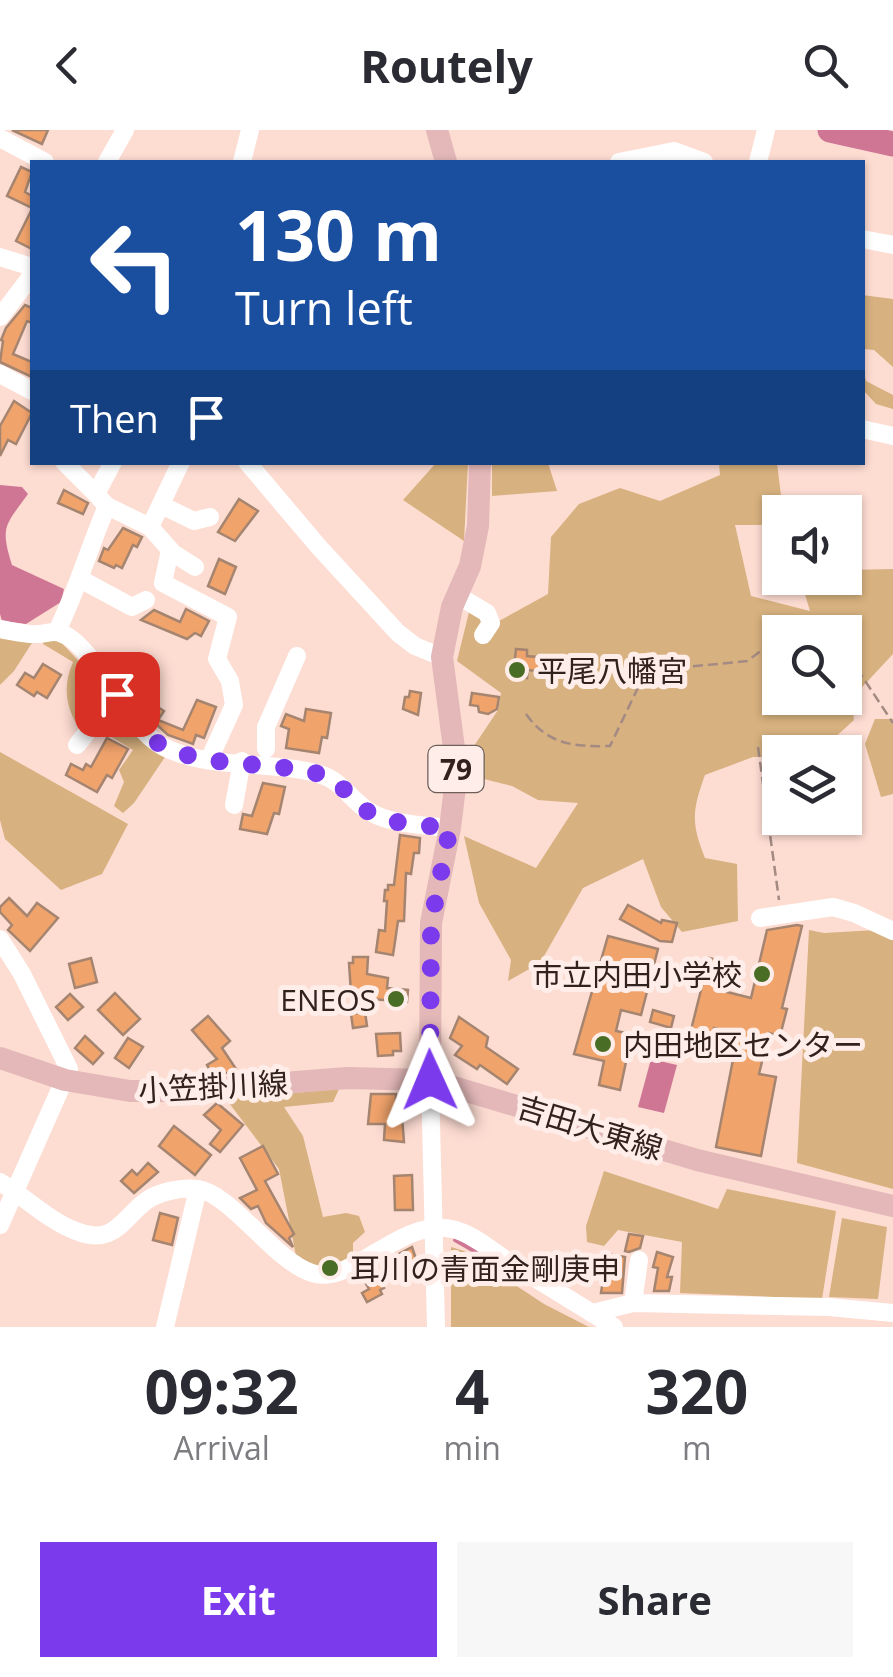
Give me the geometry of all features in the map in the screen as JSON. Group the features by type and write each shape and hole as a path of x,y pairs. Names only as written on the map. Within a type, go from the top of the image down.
{"main road":[{"path":"437,130 445,160"},
{"name":"79","path":"430,1080 431,923 457,771 442,657 478,526 480,465"},
{"name":"小笠掛川線","path":"0,1058 65,1080 130,1091 182,1091 347,1078 430,1080"},
{"name":"吉田大東線","path":"430,1080 698,1160 893,1206"}],"street":[{"path":"107,160 125,130"},
{"path":"758,160 766,130"},
{"path":"242,160 248,131"},
{"path":"0,138 41,160"},
{"path":"631,160 674,152 698,160"},
{"path":"865,239 893,244"},
{"path":"0,257 30,265"},
{"path":"0,317 30,278"},
{"path":"0,374 30,390"},
{"path":"865,430 893,436"},
{"path":"67,465 102,500 150,527 170,550 195,567"},
{"path":"57,631 78,589 112,465"},
{"path":"150,527 180,465"},
{"path":"250,465 398,633 415,646 442,657"},
{"path":"161,505 194,522 210,517"},
{"path":"170,550 164,583 228,616 217,659 230,680 234,704 209,760"},
{"path":"80,579 132,606 146,600"},
{"path":"457,595 487,614 490,622 483,635"},
{"path":"0,629 38,634 57,631 70,637 117,694 136,725 158,744 194,760 242,762 264,757 322,774 346,788 366,810 381,817 450,828"},
{"path":"264,757 266,726 297,656"},
{"path":"77,745 117,694"},
{"path":"264,757 283,736"},
{"path":"234,805 242,762"},
{"path":"760,918 833,907 893,931"},
{"path":"0,939 66,1062 65,1080 0,1224"},
{"path":"430,1080 436,1327"},
{"path":"0,1182 73,1230 89,1235 121,1228 146,1201 162,1193 198,1189 218,1198 270,1247 312,1273 330,1275 417,1229 452,1229 614,1327"},
{"path":"165,1327 198,1189"},
{"path":"633,1304 639,1260"},
{"path":"593,1313 633,1304 828,1307 893,1313"}],"path":[{"path":"526,714 538,730 571,747 610,746 646,671 746,661 762,650"},
{"path":"862,676 893,723"},
{"path":"758,747 782,916"}],"shaded area":[{"path":"865,295 893,299 893,367 874,350 865,349"},
{"path":"865,377 893,395 893,409 876,404 865,392"},
{"path":"434,465 468,465 464,541 403,500"},
{"path":"492,465 549,465 557,491 492,496"},
{"path":"719,465 777,465 781,495 762,495 762,525 735,525 751,596 810,611 805,595 862,595 862,570 893,569 893,654 862,687 862,615 762,615 762,715 853,715 854,720 838,735 762,735 762,757 705,775 696,808 697,835 705,858 737,864 738,921 682,932 661,907 643,859 583,888 540,963 508,981 511,960 479,903 464,836 536,868 578,803 538,800 512,786 476,777 474,746 498,710 501,693 457,661 470,608 499,621 548,594 551,537 579,504 620,488 660,501 720,475"},
{"path":"0,485 22,487 28,494 7,527 12,565 64,589 61,602 26,624 2,621 0,614"},
{"path":"0,629 37,635 0,685"},
{"path":"43,640 59,640 109,694 133,734 167,754 123,813 114,806 124,782 119,770 133,750 102,731 88,739 81,731 68,703 67,683 73,662 43,644"},
{"path":"875,719 893,719 893,794 881,797 865,744"},
{"path":"0,752 128,824 102,874 61,890 5,839 0,820"},
{"path":"893,929 893,1189 797,1163 809,930 824,933"},
{"path":"651,1059 677,1065 664,1113 638,1107"},
{"path":"339,1089 333,1102 284,1107 303,1136 323,1217 346,1213 359,1216 365,1232 353,1243 353,1253 341,1263 317,1268 296,1256 279,1169 226,1099"},
{"path":"604,1171 718,1209 727,1189 836,1211 822,1299 680,1293 682,1242 618,1230 604,1246 587,1242 586,1226"},
{"path":"842,1218 887,1227 878,1299 829,1297"},
{"path":"451,1247 464,1251 544,1304 589,1327 451,1327"}],"building":[{"path":"12,130 48,130 42,144"},
{"path":"21,167 30,171 25,192 30,195 30,207 7,196"},
{"path":"30,213 30,248 16,241"},
{"path":"25,305 30,307 30,322 27,321 13,354 30,361 30,376 0,362 6,328"},
{"path":"14,401 30,412 16,444 8,440 0,456 0,426"},
{"path":"64,490 88,503 83,514 58,503"},
{"path":"239,499 258,511 235,541 218,532"},
{"path":"123,528 142,537 137,547 133,545 122,568 114,568 99,561 104,548 108,550"},
{"path":"219,559 236,567 225,594 208,586"},
{"path":"186,609 209,621 201,636 195,633 187,639 141,620 154,610 180,622"},
{"path":"516,649 527,650 527,656 559,659 558,673 528,670 527,678 513,676"},
{"path":"43,664 61,675 47,698 37,692 34,696 17,685 25,673 34,678"},
{"path":"410,691 421,693 418,715 403,709"},
{"path":"472,693 499,697 497,709 488,714 479,712 478,706 470,705"},
{"path":"197,700 216,707 204,738 196,735 193,744 168,735 146,715 153,704 164,711 158,720 183,730"},
{"path":"306,709 331,713 327,738 322,737 319,753 286,748 289,729 281,726 286,714 304,721"},
{"path":"107,738 128,749 112,778 107,775 97,792 66,775 71,764 83,770 86,764 91,767"},
{"path":"263,783 285,787 279,814 274,813 267,834 240,829 243,814 252,816"},
{"path":"400,835 420,838 411,874 406,873 404,921 398,921 393,955 376,952 379,930 385,931 385,890 394,885"},
{"path":"9,898 27,916 37,903 58,918 30,951 8,930 12,925 0,912"},
{"path":"628,905 661,923 677,923 672,942 660,941 620,919"},
{"path":"802,926 782,1008 787,1009 780,1036 769,1033 759,1074 776,1077 761,1156 716,1147 738,1034 714,1028 712,1035 691,1030 709,958 733,964 727,992 751,998 767,930"},
{"path":"608,936 658,949 641,1015 621,1010 616,1031 632,1034 620,1090 599,1085 604,1061 574,1054"},
{"path":"353,957 368,957 367,974 388,978 387,988 408,990 407,1002 360,998 361,993 351,993 349,963 353,963"},
{"path":"91,958 97,982 75,988 69,964"},
{"path":"115,993 140,1019 123,1035 98,1010"},
{"path":"70,994 83,1007 68,1020 56,1007"},
{"path":"653,1010 674,1016 671,1028 650,1022"},
{"path":"365,1012 367,1026 353,1028 351,1014"},
{"path":"208,1016 230,1041 222,1048 238,1072 212,1074 207,1065 217,1059 192,1030"},
{"path":"459,1017 488,1037 486,1047 518,1069 507,1084 480,1065 477,1069 455,1055 462,1046 450,1038"},
{"path":"400,1033 401,1051 378,1056 376,1034"},
{"path":"85,1036 103,1053 93,1064 75,1048"},
{"path":"128,1038 143,1047 129,1068 115,1058"},
{"path":"371,1094 396,1094 396,1116 402,1116 404,1142 384,1140 385,1124 368,1124"},
{"path":"217,1103 243,1125 220,1152 210,1144 221,1130 204,1115"},
{"path":"174,1126 211,1155 195,1175 159,1146"},
{"path":"263,1146 278,1174 265,1181 294,1234 289,1238 293,1247 266,1223 258,1206 251,1209 240,1198 257,1190 240,1158"},
{"path":"148,1163 158,1172 134,1193 121,1181 132,1170 137,1175"},
{"path":"412,1175 413,1210 395,1210 394,1176"},
{"path":"160,1213 178,1218 172,1245 153,1240"},
{"path":"629,1234 643,1236 640,1248 629,1252 625,1251"},
{"path":"412,1247 421,1274 402,1280 395,1256"},
{"path":"657,1252 673,1257 667,1277 672,1277 669,1291 654,1291"},
{"path":"607,1254 625,1257 622,1293 601,1293"},
{"path":"374,1268 384,1288 380,1290 382,1294 367,1302 362,1293 369,1289 361,1275"}],"waterway":[{"path":"830,130 893,144"},
{"path":"455,1240 502,1267"}],"place":[{"name":"平尾八幡宮","path":"517,670"},
{"name":"市立内田小学校","path":"762,974"},
{"name":"ENEOS","path":"396,999"},
{"name":"内田地区センター","path":"603,1044"},
{"name":"耳川の青面金剛庚申","path":"330,1268"}],"route":[{"path":"117,694 136,725 158,744 194,760 239,761 322,774 346,788 366,810 381,817 450,828 431,923 430,1080"}]}
